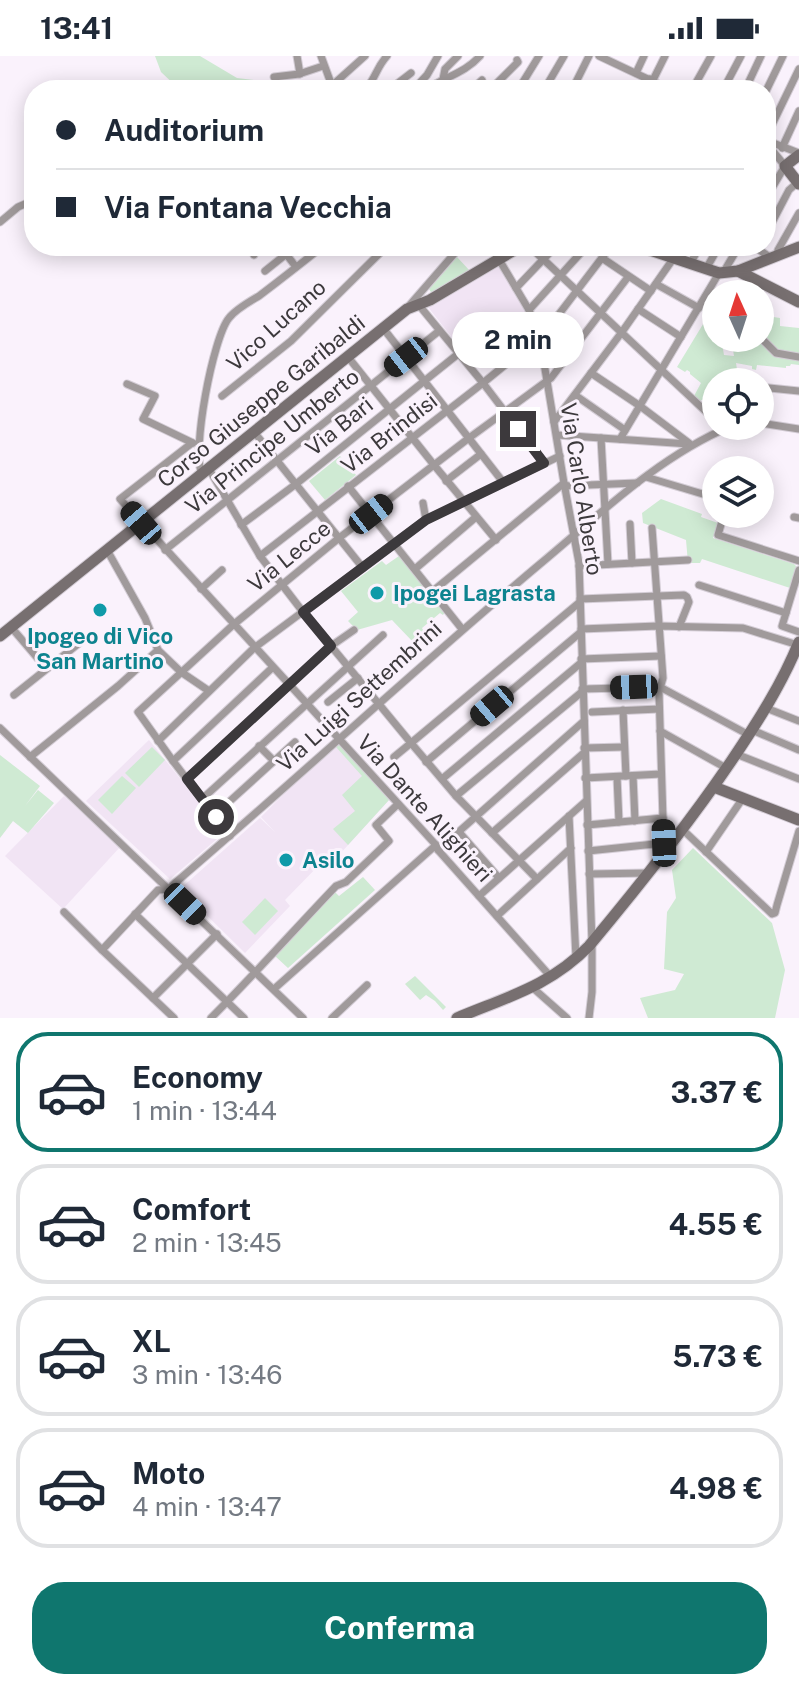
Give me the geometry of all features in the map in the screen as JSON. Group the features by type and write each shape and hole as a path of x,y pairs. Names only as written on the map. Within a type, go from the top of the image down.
{"street":[{"path":"297,56 300,74"},
{"path":"321,56 327,80"},
{"path":"339,80 366,56 377,67"},
{"path":"375,80 377,67 387,56"},
{"path":"422,80 438,56"},
{"path":"440,80 445,69 458,56"},
{"path":"444,80 460,73 480,56"},
{"path":"525,80 539,56"},
{"path":"550,80 564,56"},
{"path":"577,80 589,56"},
{"path":"601,56 651,80 665,56"},
{"path":"619,65 623,56"},
{"path":"636,73 644,56"},
{"path":"698,80 711,56"},
{"path":"728,80 741,56"},
{"path":"750,80 761,56"},
{"path":"771,80 783,56"},
{"path":"500,80 518,62 517,57"},
{"path":"274,77 300,74 323,66"},
{"path":"776,119 799,69"},
{"path":"402,80 411,73"},
{"path":"427,75 436,80"},
{"path":"790,87 799,91"},
{"path":"782,148 799,111"},
{"path":"776,144 799,154 785,166 776,181"},
{"path":"776,155 798,183 789,190 776,215"},
{"path":"0,222 24,204"},
{"path":"776,254 799,213"},
{"path":"668,256 721,273 738,271 799,247"},
{"path":"265,271 284,256"},
{"path":"288,256 296,267"},
{"path":"310,256 227,319 216,344 195,444 198,467 226,500 260,556 347,666 456,796 537,879"},
{"name":"Vico Lucano","path":"222,396 290,342 377,256"},
{"name":"Corso Giuseppe Garibaldi","path":"0,636 412,307 453,256"},
{"path":"488,256 430,300 412,307 439,331 544,463"},
{"name":"Via Carlo Alberto","path":"499,256 529,310 540,339 579,566 592,943 589,1018"},
{"path":"540,256 702,408"},
{"path":"516,288 546,256"},
{"path":"529,310 578,256"},
{"path":"554,422 674,256"},
{"path":"690,264 694,256"},
{"path":"706,269 713,256"},
{"path":"620,439 732,256"},
{"path":"602,258 628,277 699,308"},
{"name":"Via Brindisi","path":"260,556 540,339 602,258"},
{"path":"738,271 799,302"},
{"name":"Via Lecce","path":"158,741 138,712 233,625 339,538 547,381 628,277"},
{"path":"638,309 681,337"},
{"path":"383,328 503,482"},
{"name":"Via Principe Umberto","path":"165,550 439,331"},
{"path":"774,351 799,357"},
{"name":"Via Bari","path":"241,525 458,354"},
{"path":"348,357 496,540"},
{"path":"591,373 691,444"},
{"path":"127,384 155,396 143,419 195,444"},
{"path":"774,388 799,391"},
{"path":"575,395 625,430"},
{"path":"774,425 799,429"},
{"path":"254,432 363,568"},
{"path":"557,435 691,444"},
{"path":"601,438 608,564"},
{"name":"Via Luigi Settembrini","path":"102,950 158,890 169,889 462,629 637,483 702,439"},
{"name":"Via Dante Alighieri","path":"195,444 120,499 551,977"},
{"path":"446,481 481,454"},
{"path":"230,836 158,741 254,648 426,520 560,456"},
{"path":"646,477 702,494"},
{"path":"433,591 564,484 637,483"},
{"path":"348,486 462,629"},
{"path":"423,503 426,520"},
{"path":"415,569 476,517"},
{"path":"630,524 632,563"},
{"path":"652,528 663,678 659,709 664,848"},
{"path":"720,528 718,535 799,561"},
{"path":"107,550 145,618 158,650 181,672 209,691"},
{"path":"579,566 688,560"},
{"path":"201,589 222,570"},
{"path":"799,570 782,626 799,640"},
{"path":"699,585 786,613"},
{"path":"394,757 580,601 687,597 689,602 679,627"},
{"path":"426,762 581,630 658,626 743,628 799,640"},
{"path":"11,627 46,668"},
{"path":"187,779 331,646 354,630"},
{"path":"202,799 383,635"},
{"path":"14,695 83,640"},
{"path":"457,1018 533,988 576,960 592,943 714,787 766,708 799,640"},
{"path":"30,757 158,650"},
{"path":"442,779 582,660 661,656"},
{"path":"173,761 272,668"},
{"path":"328,702 358,678"},
{"path":"456,796 582,690 660,687 750,733 799,750"},
{"path":"766,708 799,721"},
{"path":"592,712 659,709"},
{"path":"619,822 625,776 623,710"},
{"path":"274,989 584,721"},
{"path":"0,728 303,1018"},
{"path":"660,731 726,768"},
{"path":"230,801 295,742"},
{"path":"259,746 274,761"},
{"path":"492,833 584,750 624,747"},
{"path":"736,754 799,779"},
{"path":"585,778 661,774"},
{"path":"625,776 635,821"},
{"path":"714,787 799,820"},
{"path":"706,852 743,798"},
{"path":"479,896 586,801"},
{"path":"211,1018 336,886 346,882 389,841 376,825 398,804"},
{"path":"569,816 576,960"},
{"path":"587,825 663,818"},
{"path":"683,830 772,914 775,913 799,831"},
{"path":"459,832 499,878"},
{"path":"497,916 571,848"},
{"path":"588,851 664,848"},
{"path":"589,874 648,873"},
{"path":"64,912 174,1018"},
{"path":"135,914 244,1018"},
{"path":"153,998 217,934"},
{"path":"332,1018 367,985"},
{"path":"533,988 567,1018"}],"shaded area":[{"path":"501,264 530,322 475,367 428,307"},
{"path":"149,740 224,833 170,879 86,801"},
{"path":"337,740 389,800 329,866 323,861 285,900 290,906 245,953 180,889 260,818 275,832 261,817"},
{"path":"64,796 120,847 63,909 5,856"}],"green space":[{"path":"155,56 200,56 237,78 254,80 169,80 161,72"},
{"path":"457,257 470,271 432,294 429,289"},
{"path":"774,317 780,318 780,326 799,328 799,365 791,364 786,368 757,365 752,368 736,363 737,368 702,368 700,401 694,396 701,383 687,370 685,372 677,367 702,326 702,352 723,352 724,355 734,356 733,352 774,352"},
{"path":"340,456 356,475 325,500 309,481"},
{"path":"661,499 702,514 702,528 716,528 713,538 794,564 790,588 702,559 700,563 688,563 686,540 643,523 642,513"},
{"path":"399,556 445,612 422,628 425,634 413,642 392,620 357,630 348,621 358,612 341,591 382,561 386,565"},
{"path":"340,744 389,800 348,845 333,829 355,811 342,795 362,776 336,747"},
{"path":"152,747 165,760 139,787 125,773"},
{"path":"0,755 40,786 25,806 38,790 54,803 28,833 13,821 0,838"},
{"path":"122,776 136,788 112,814 98,800"},
{"path":"693,848 772,923 785,970 775,1018 648,1018 640,998 675,990 684,974 664,969 667,912 676,898 672,870"},
{"path":"363,877 375,890 288,968 275,956 334,891 339,896"},
{"path":"265,898 278,911 255,935 242,922"},
{"path":"415,976 446,1007 443,1010 426,995 420,1000 405,984"}],"place":[{"name":"Ipogei Lagrasta","path":"377,593"},
{"name":"Ipogeo di Vico San Martino","path":"100,610"},
{"name":"Asilo","path":"286,860"}],"route":[{"path":"216,817 187,779 331,646 303,612 426,520 544,463 518,429"}]}
